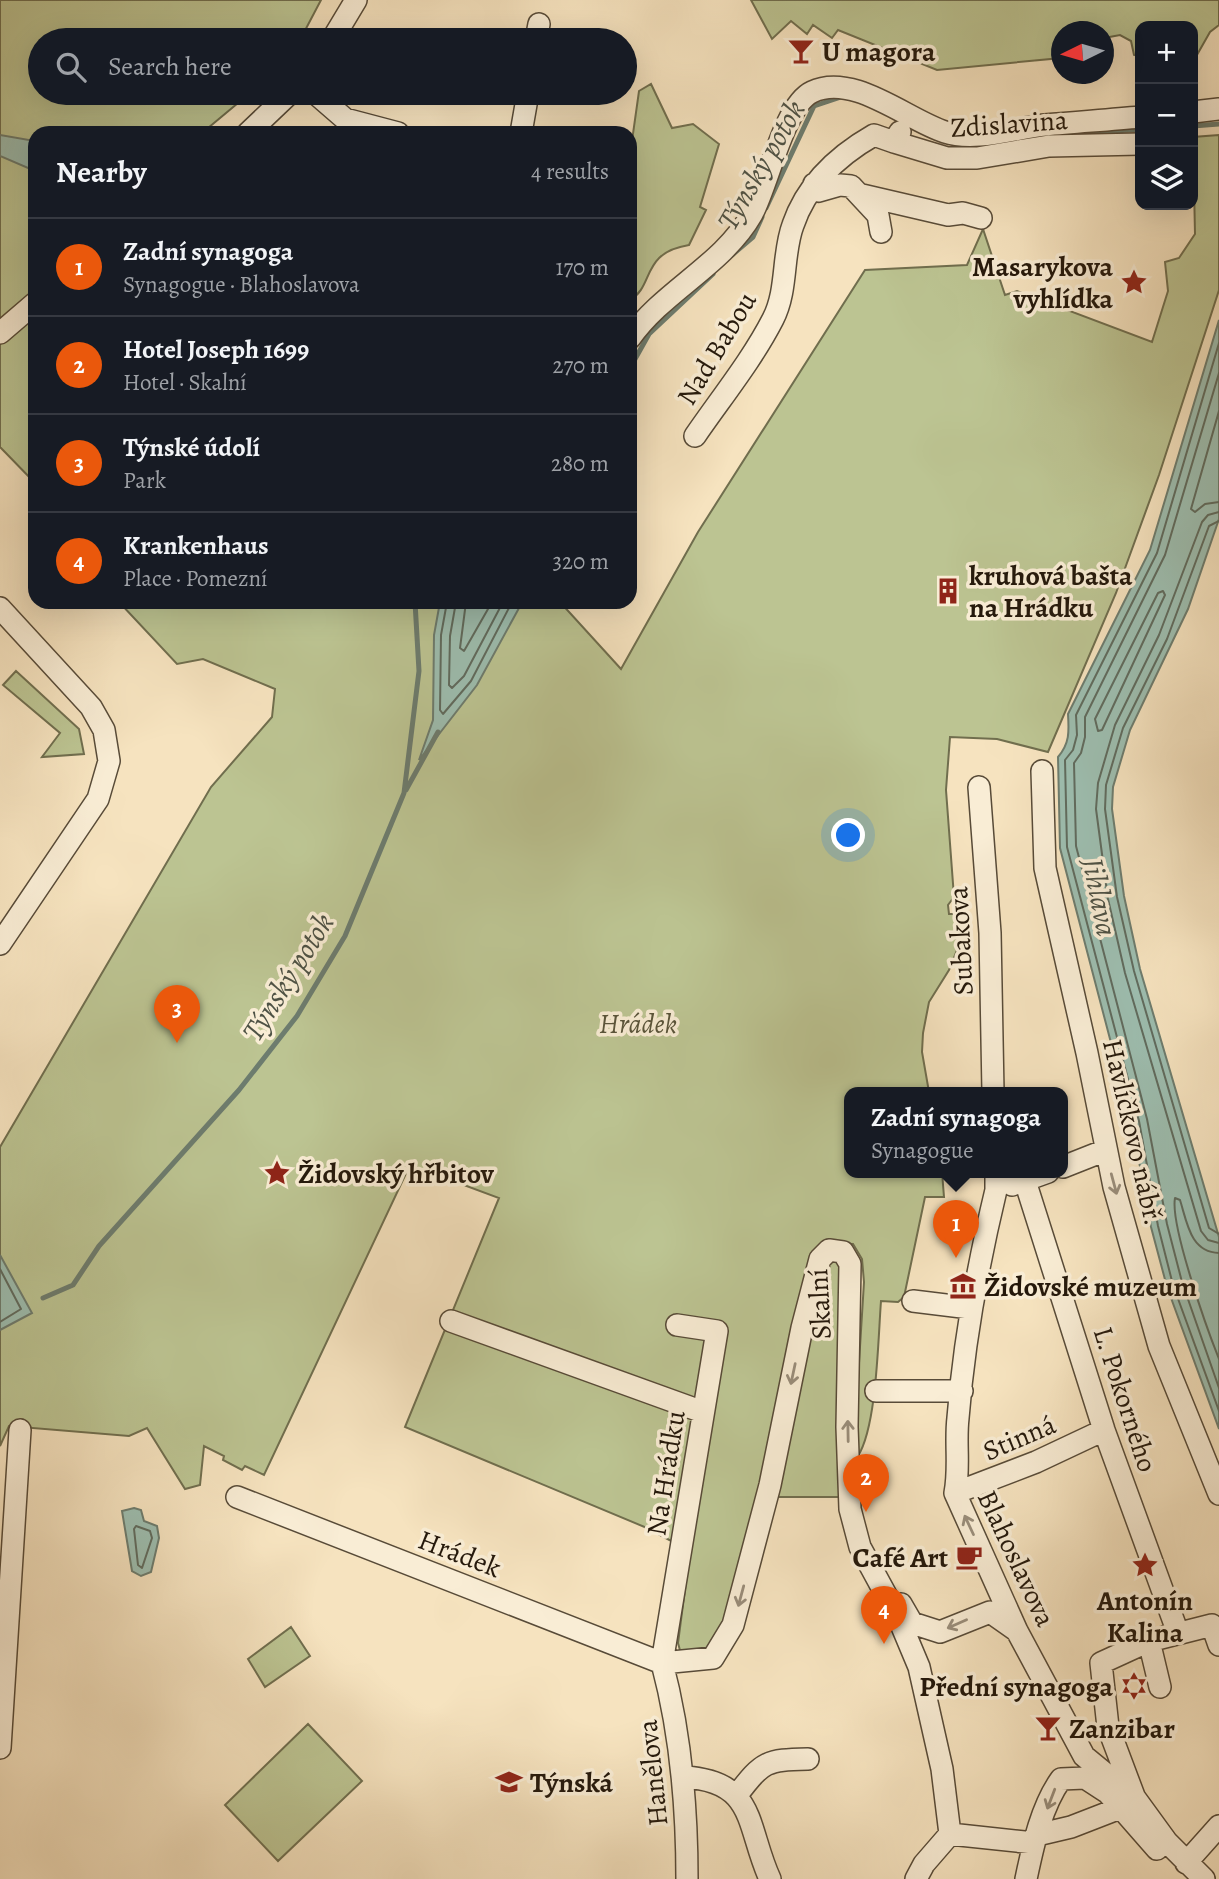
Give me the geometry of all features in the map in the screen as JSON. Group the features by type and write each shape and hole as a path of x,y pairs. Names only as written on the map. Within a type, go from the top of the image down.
{"street":[{"path":"339,28 356,0"},
{"name":"Zdislavina","path":"637,330 661,304 706,268 740,233 753,211 795,108 804,97 826,87 842,88 902,128 957,158 977,158 1049,146 1135,144"},
{"path":"255,126 277,105"},
{"path":"329,105 345,119 372,126"},
{"path":"522,126 526,105"},
{"path":"1198,111 1219,109"},
{"name":"Zdislavina","path":"902,128 982,134 1135,118"},
{"name":"Nad Babou","path":"695,436 774,317 786,273 793,225 814,184 846,152 874,135 902,128"},
{"path":"814,184 819,191 840,185 851,186 878,215 881,232"},
{"path":"862,195 948,215 963,214 981,218"},
{"path":"0,333 28,309"},
{"path":"0,608 92,707 104,730 109,761 98,799 0,944"},
{"name":"Havlíčkovo nábř.","path":"1042,771 1045,868 1106,1150 1159,1346 1219,1494"},
{"name":"Subakova","path":"979,787 990,933 993,1087"},
{"path":"1068,1165 1106,1150"},
{"path":"996,1181 1025,1181 1033,1178"},
{"name":"Blahoslavova","path":"996,1181 970,1308 957,1419 959,1472 955,1493 1017,1632 1084,1756 1127,1803 1159,1851 1184,1860 1204,1879"},
{"name":"L. Pokorného","path":"1025,1181 1104,1430 1178,1633"},
{"name":"Skalní","path":"662,1663 713,1658 733,1625 770,1485 802,1328 820,1259 829,1250 843,1252 850,1264 850,1509 860,1547"},
{"path":"913,1301 970,1308"},
{"path":"451,1321 703,1412"},
{"name":"Na Hrádku","path":"662,1663 717,1331 677,1325"},
{"path":"876,1391 961,1391"},
{"path":"0,1748 4,1611 20,1430"},
{"name":"Stinná","path":"955,1493 1036,1462 1104,1430"},
{"name":"Hrádek","path":"237,1497 662,1663"},
{"path":"860,1547 872,1548 912,1623 940,1632 990,1612 1017,1632"},
{"path":"860,1547 898,1617 919,1667 942,1769 950,1834 924,1864 916,1879"},
{"path":"1127,1803 1108,1727 1101,1663 1149,1641 1212,1625 1219,1645"},
{"path":"1149,1641 1160,1687"},
{"name":"Hanělova","path":"662,1663 675,1711 684,1777 687,1879"},
{"path":"737,1795 755,1772 772,1760 808,1759"},
{"path":"684,1777 717,1782 737,1795 747,1810 770,1879"},
{"path":"1026,1879 1035,1839 1053,1790 1061,1779 1085,1778 1127,1803"},
{"path":"950,1834 1035,1839 1127,1803"},
{"path":"1184,1860 1219,1826"}],"green space":[{"path":"0,0 321,0 306,28 28,28 28,105 236,105 210,126 28,126 28,476 0,447"},
{"path":"751,0 1219,0 1219,25 1210,32 1198,53 1198,21 1135,21 1135,55 1131,41 1120,35 1114,36 1114,21 1051,21 1051,59 937,70 838,30 832,38 813,25 807,34 791,21 772,39"},
{"path":"651,84 672,128 693,124 719,144 700,207 706,210 689,245 673,249 655,262 637,295 637,126 634,126 639,91"},
{"name":"Hrádek","path":"1219,135 1219,290 1159,475 1116,593 1048,752 997,739 950,737 946,790 954,897 948,905 949,914 955,914 957,950 949,970 929,1002 922,1052 928,1087 844,1087 844,1178 942,1178 944,1197 925,1197 904,1297 898,1302 881,1301 876,1382 864,1442 858,1456 854,1444 864,1282 862,1259 853,1244 830,1243 778,1418 728,1619 711,1649 681,1654 678,1643 690,1551 647,1528 405,1427 499,1198 410,1165 264,1475 245,1466 242,1470 223,1460 224,1456 204,1446 200,1485 185,1489 147,1428 129,1436 9,1426 0,1446 0,1147 211,787 272,717 275,689 203,659 177,664 126,609 566,609 621,669 698,532 865,270 967,265 983,229 1005,295 1017,291 1152,342 1168,291 1165,262 1179,258 1195,234 1195,210 1198,210 1198,137"},
{"path":"16,671 79,729 84,754 42,757 60,733 3,685"},
{"path":"827,1258 842,1259 841,1497 776,1497"},
{"path":"291,1627 310,1656 265,1687 248,1659"},
{"path":"308,1724 362,1781 278,1861 225,1805"}],"water":[{"path":"0,135 28,140 28,168 0,156"},
{"name":"Jihlava","path":"1219,320 1219,519 1188,609 1130,730 1113,787 1112,809 1124,896 1140,969 1219,1237 1219,1429 1167,1287 1151,1227 1132,1123 1060,848 1058,757 1067,742 1068,714 1150,550"},
{"path":"439,609 518,609 477,685 419,760 433,720 434,635"},
{"path":"0,1255 32,1313 0,1330"},
{"path":"134,1508 141,1510 144,1521 157,1526 159,1538 151,1572 141,1576 132,1571 122,1511"}],"waterway":[{"name":"Týnský potok","path":"766,208 814,106 841,97"},
{"name":"Týnský potok","path":"1198,126 1219,124"},
{"name":"Týnský potok","path":"1056,136 1135,129"},
{"name":"Týnský potok","path":"956,144 970,148 1001,143"},
{"name":"Týnský potok","path":"732,255 753,237 762,217"},
{"name":"Týnský potok","path":"637,355 649,334 713,274"},
{"name":"Týnský potok","path":"43,1298 73,1285 99,1246 239,1090 297,1016 345,936 404,793 419,671 415,609"},
{"path":"406,790 438,732"}],"place":[{"name":"U magora","path":"801,51"},
{"name":"Masarykova vyhlídka","path":"1134,282"},
{"name":"kruhová bašta na Hrádku","path":"948,591"},
{"name":"Týnské údolí","path":"177,1043"},
{"name":"Židovský hřbitov","path":"277,1173"},
{"name":"Zadní synagoga","path":"956,1258"},
{"name":"Židovské muzeum","path":"963,1286"},
{"name":"Hotel Joseph 1699","path":"866,1512"},
{"name":"Café Art","path":"969,1557"},
{"name":"Antonín Kalina","path":"1145,1565"},
{"name":"Krankenhaus","path":"884,1644"},
{"name":"Přední synagoga","path":"1134,1686"},
{"name":"Zanzibar","path":"1048,1728"},
{"name":"Týnská","path":"509,1782"}]}
